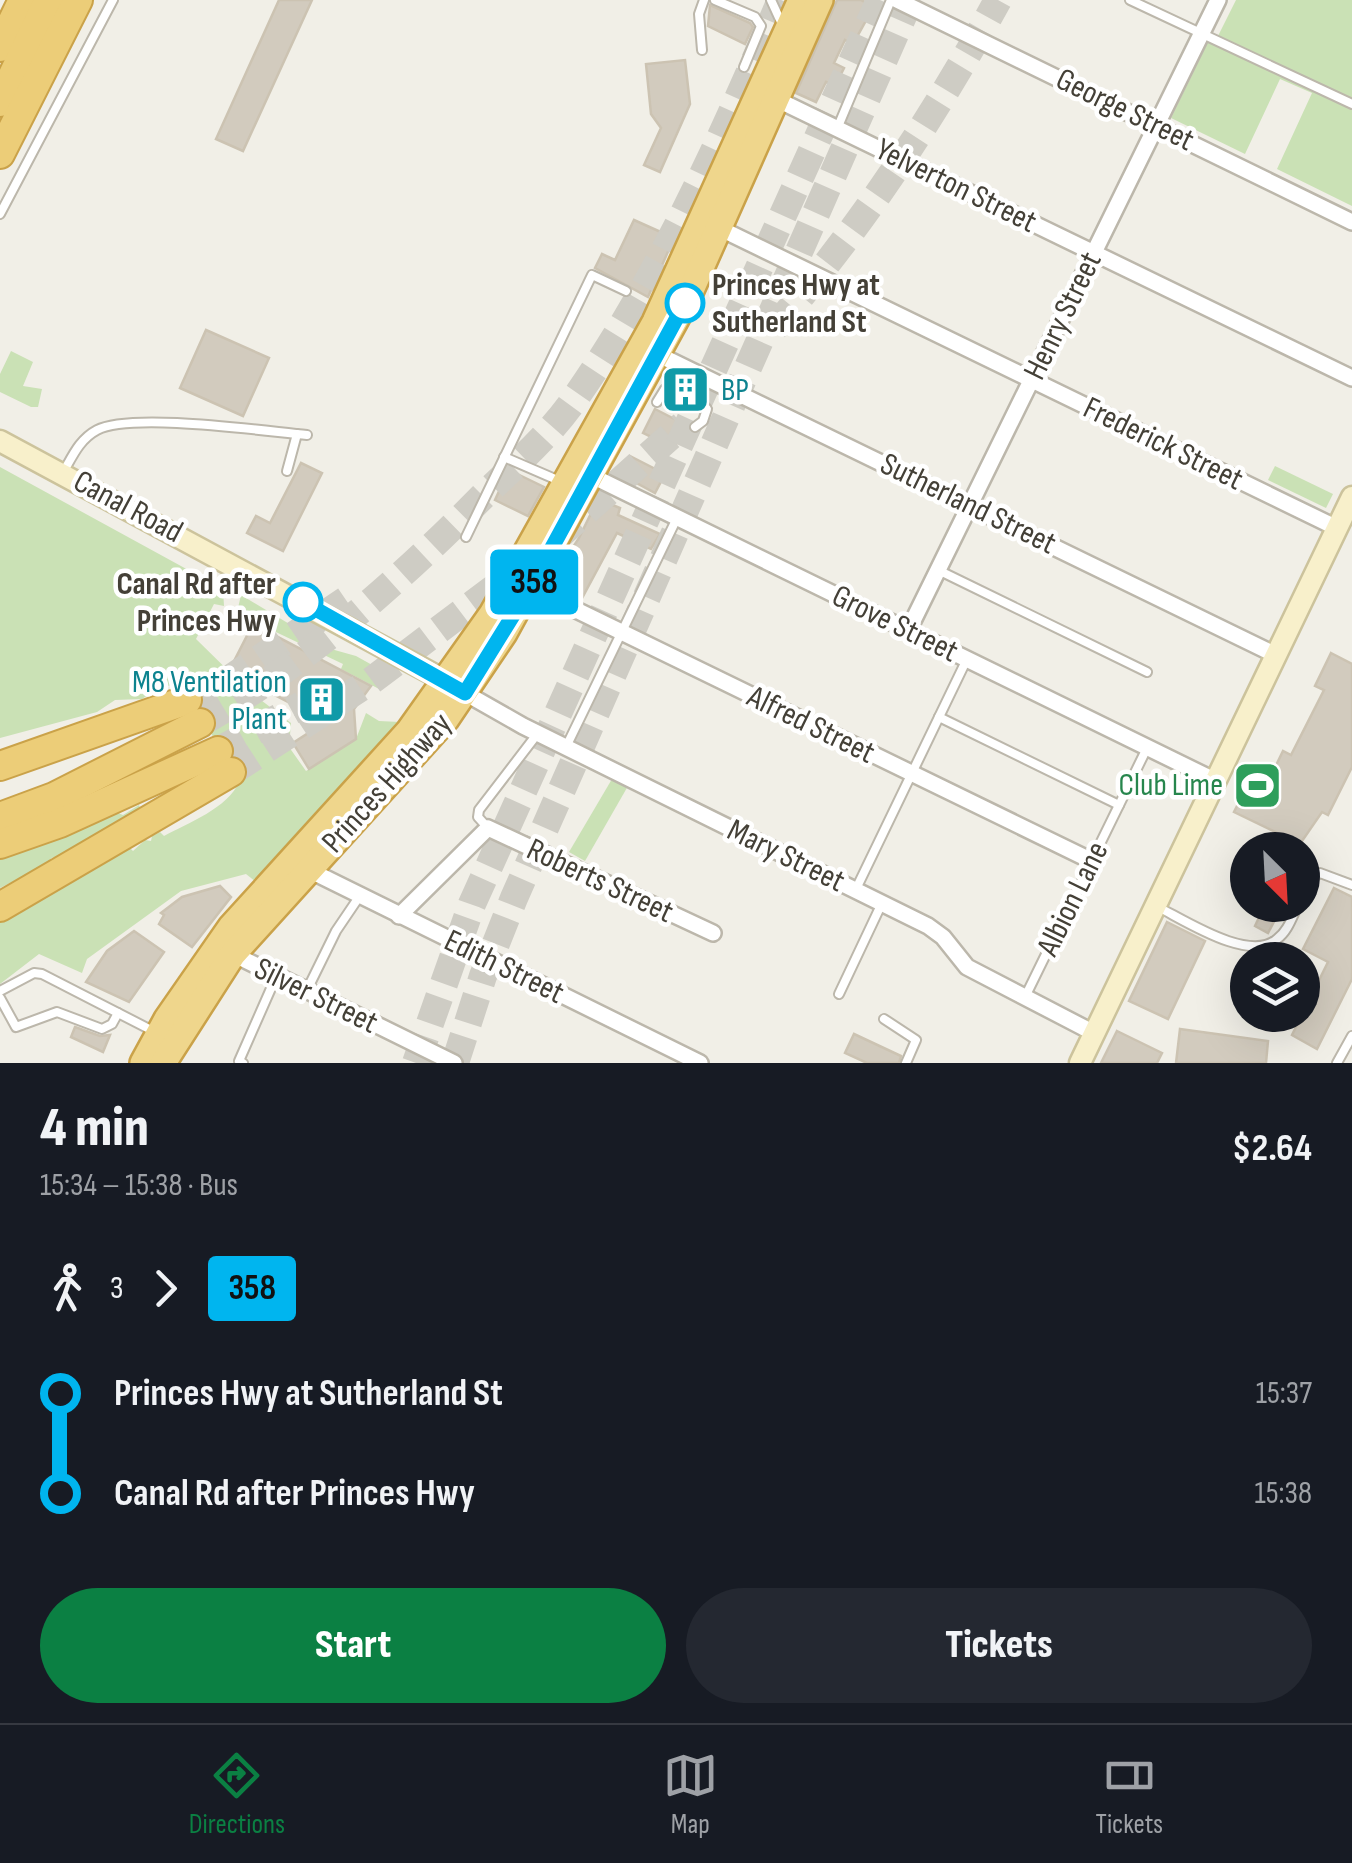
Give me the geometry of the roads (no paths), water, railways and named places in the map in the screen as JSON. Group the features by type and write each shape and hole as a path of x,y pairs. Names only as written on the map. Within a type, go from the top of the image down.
{"highway":[{"path":"0,47 23,0"},
{"path":"0,102 49,0"},
{"path":"0,154 40,71 81,0"},
{"name":"Princes Highway","path":"143,1063 231,927 409,731 456,687 530,588 578,476 670,292 801,0"},
{"name":"Princes Highway","path":"163,1063 233,954 446,720 456,687 499,603 660,355 820,0"},
{"path":"0,764 194,711 54,798 0,817"},
{"path":"0,844 225,762 45,881 0,905"}],"main road":[{"name":"Canal Road","path":"0,440 456,687"},
{"path":"1080,1063 1352,497"}],"street":[{"name":"George Street","path":"894,0 1352,222"},
{"name":"Henry Street","path":"908,631 1218,0"},
{"name":"Yelverton Street","path":"776,100 1352,378"},
{"name":"Frederick Street","path":"719,228 1337,528"},
{"name":"Sutherland Street","path":"660,355 1276,655"},
{"name":"Grove Street","path":"578,476 676,518 1216,781"},
{"name":"Alfred Street","path":"530,588 1092,860"},
{"name":"Mary Street","path":"456,687 538,733 938,931 962,964 1094,1034"},
{"path":"399,916 488,828"},
{"name":"Roberts Street","path":"488,828 712,934"},
{"name":"Edith Street","path":"308,870 700,1063"},
{"name":"Silver Street","path":"233,954 454,1063"}],"lane":[{"path":"0,214 112,0"},
{"path":"702,50 699,14 704,0"},
{"path":"715,0 755,17 761,26 744,67"},
{"path":"771,0 786,33"},
{"path":"837,129 894,0"},
{"path":"1130,0 1352,104"},
{"path":"466,537 592,275 626,292"},
{"path":"657,402 665,389 676,386"},
{"path":"695,395 707,409 703,421 695,427"},
{"path":"63,472 82,440 101,428 133,422 302,435 287,471"},
{"path":"504,458 578,476"},
{"path":"566,747 676,518"},
{"path":"938,570 1147,672"},
{"path":"856,890 968,659"},
{"path":"940,717 1119,805"},
{"path":"488,828 478,817 479,810 538,733"},
{"name":"Albion Lane","path":"1025,997 1147,748"},
{"path":"1320,873 1352,885"},
{"path":"306,992 336,932 359,897"},
{"path":"839,994 882,903"},
{"path":"1156,906 1235,944 1259,948 1281,936 1289,922"},
{"path":"118,1013 112,1024 102,1029 57,1012 16,1027 0,994 34,973 42,974 159,1034"},
{"path":"243,1063 240,1062 276,978"},
{"path":"884,1020 916,1040 906,1063"},
{"path":"1338,1063 1352,1036"}],"tunnel":[{"path":"200,723 277,674 349,620 418,560 566,411 607,350 663,253 713,154 781,0"},
{"path":"416,1063 472,904 880,0"},
{"path":"455,1063 514,898 910,0"},
{"path":"774,328 895,170 998,0"},
{"path":"555,539 683,425"},
{"path":"231,772 371,681 518,570"},
{"path":"187,700 231,678 346,600"},
{"path":"218,751 302,705"}],"place":[{"name":"Princes Hwy at Sutherland St","path":"685,303"},
{"name":"BP","path":"686,390"},
{"name":"Canal Rd after Princes Hwy","path":"303,602"},
{"name":"M8 Ventilation Plant","path":"322,700"},
{"name":"Club Lime","path":"1258,785"}]}
